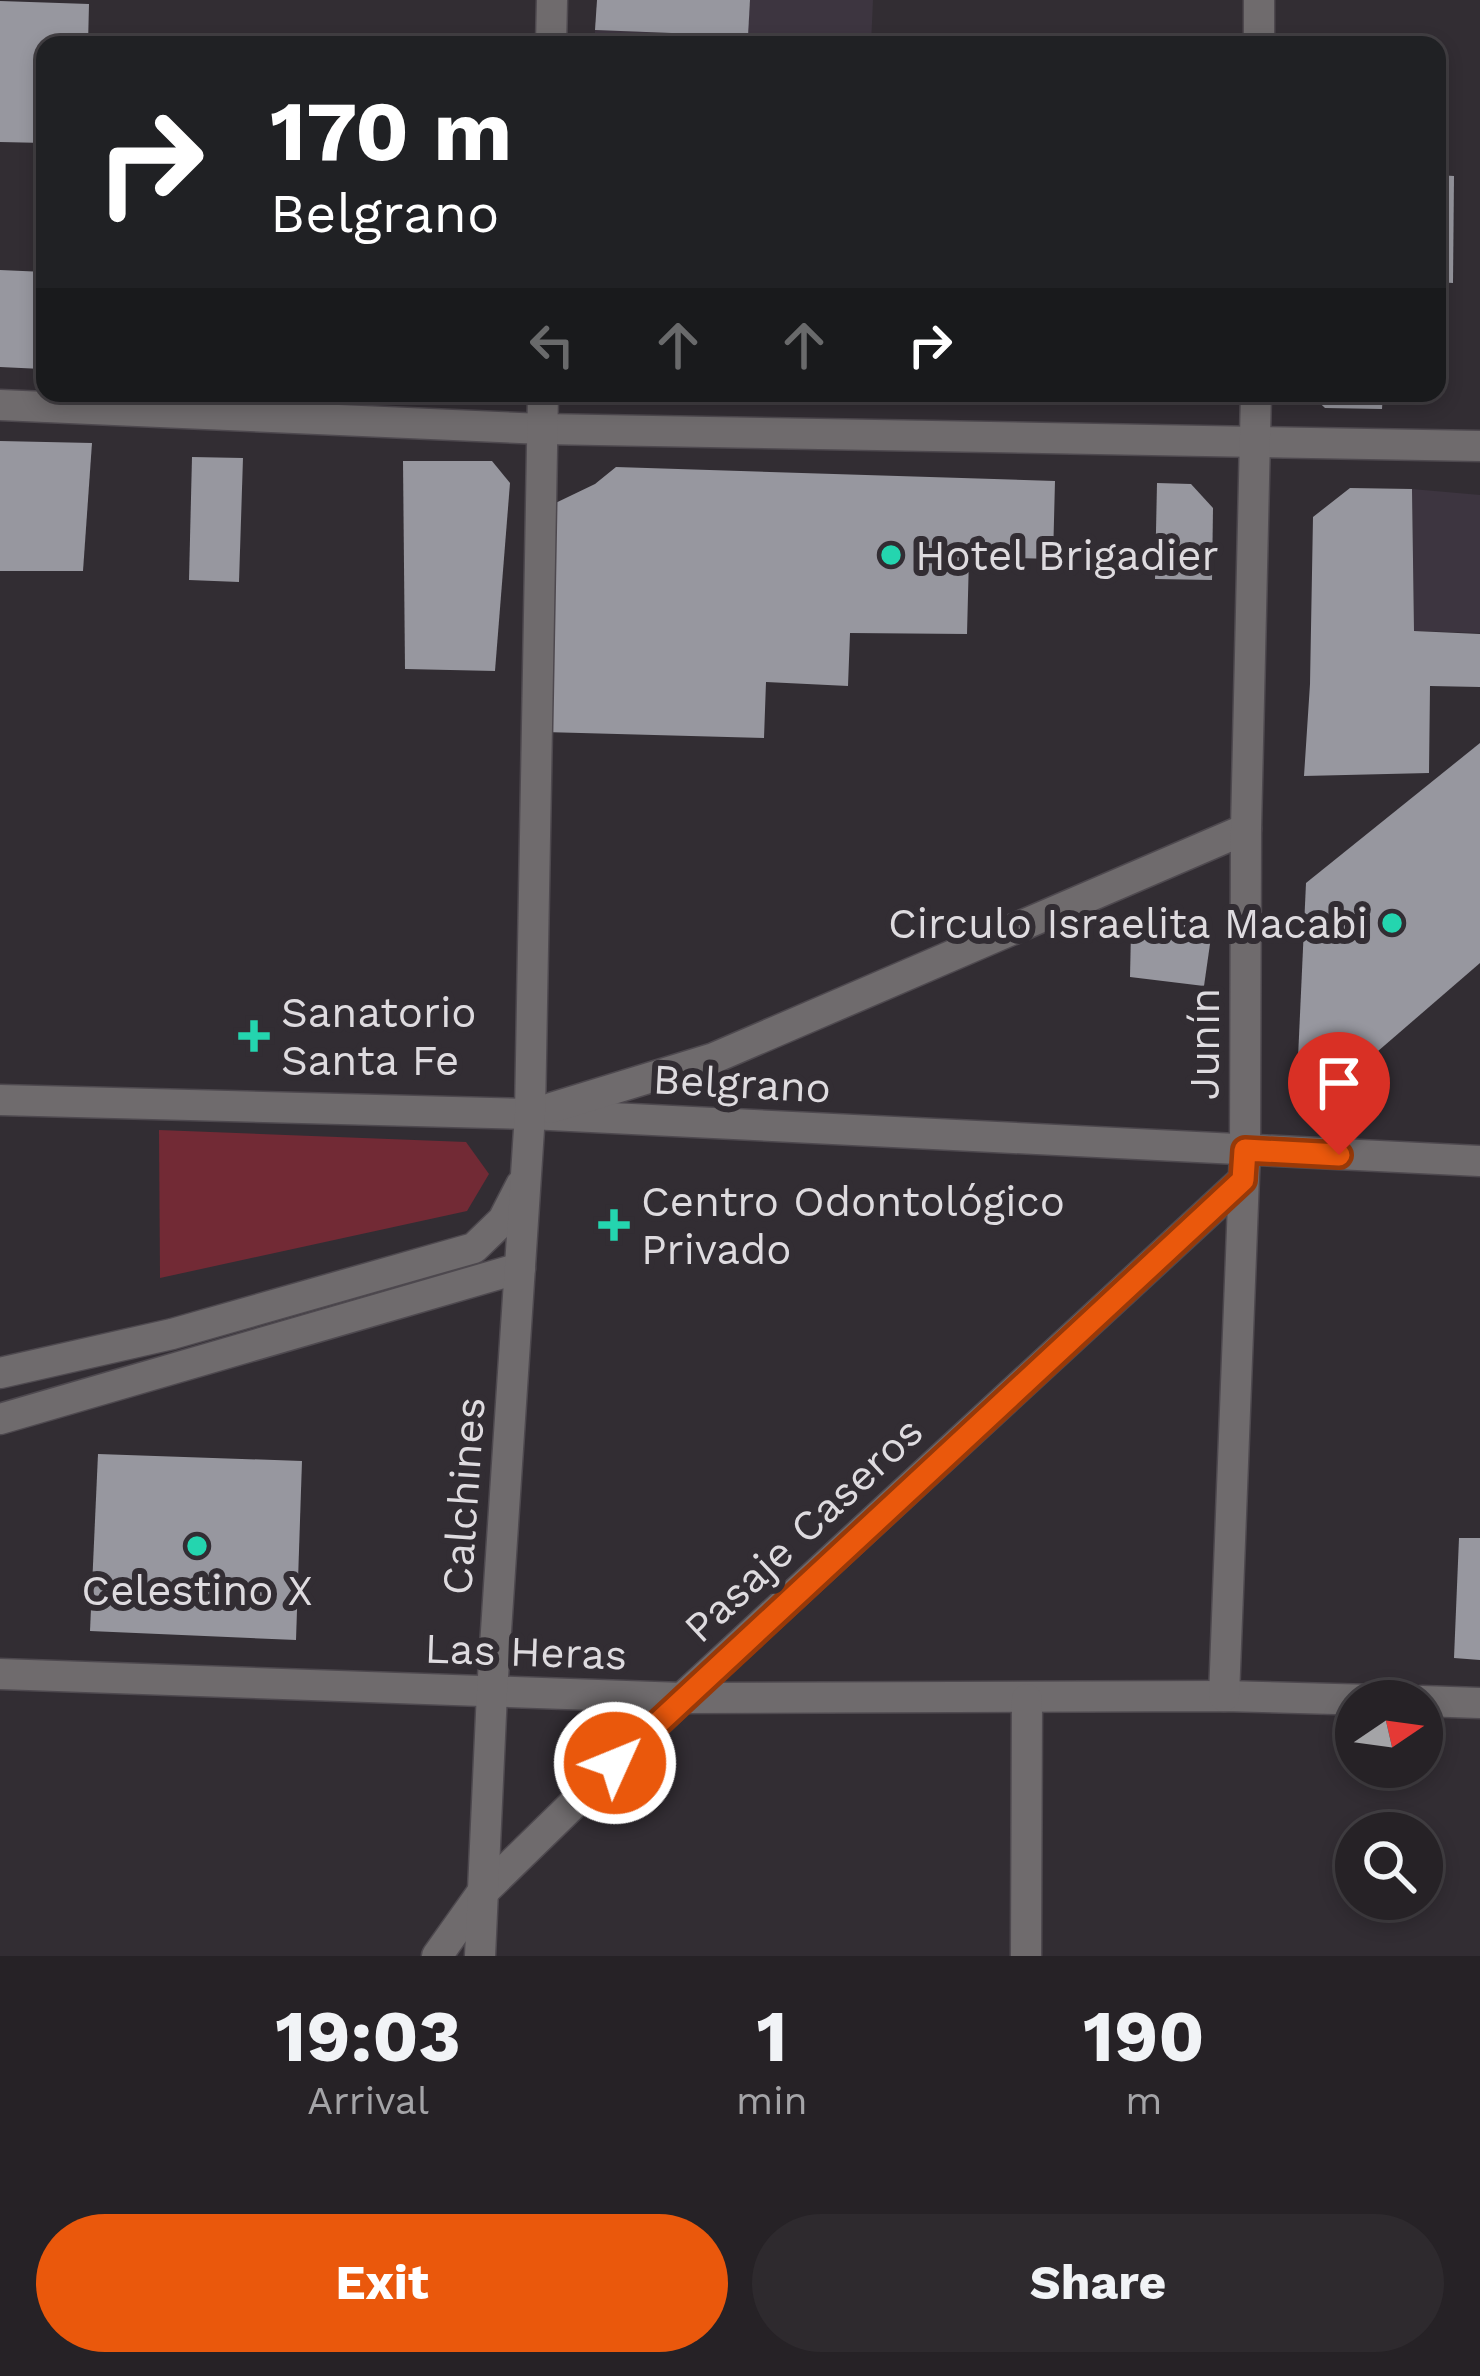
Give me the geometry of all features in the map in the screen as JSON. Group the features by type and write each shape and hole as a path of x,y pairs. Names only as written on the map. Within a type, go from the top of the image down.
{"street":[{"path":"551,36 552,0"},
{"path":"1259,0 1259,36"},
{"name":"Calchines","path":"480,1956 492,1692 530,1114 544,402"},
{"name":"Junín","path":"1224,1696 1244,1165 1256,402"},
{"path":"0,405 543,429 1480,446"},
{"path":"530,1114 714,1058 1246,829"},
{"name":"Belgrano","path":"0,1100 530,1114 1244,1165 1480,1161"},
{"name":"Pasaje Caseros","path":"437,1956 481,1894 1244,1165"},
{"path":"0,1372 172,1334 474,1248 503,1220 526,1174"},
{"path":"0,1419 520,1268"},
{"name":"Las Heras","path":"0,1674 682,1698 1335,1699"},
{"path":"1026,1956 1028,1699"},
{"path":"1443,1702 1480,1703"}],"shaded area":[{"path":"750,0 873,0 871,36 747,36"},
{"path":"595,30 747,36 595,36"},
{"path":"1412,489 1480,495 1480,633 1414,631"},
{"path":"159,1130 466,1142 489,1174 467,1211 160,1278"}],"building":[{"path":"597,0 750,0 748,36 595,30"},
{"path":"0,1 89,4 88,36 36,36 36,143 0,142"},
{"path":"1446,176 1454,176 1453,283 1446,283"},
{"path":"0,270 36,272 36,369 0,367"},
{"path":"1319,402 1382,402 1382,409 1325,408"},
{"path":"0,441 92,443 83,571 0,571"},
{"path":"192,457 243,458 239,582 189,580"},
{"path":"403,461 492,461 510,483 495,671 405,669"},
{"path":"616,467 1055,481 1053,559 969,557 967,634 850,633 848,686 766,682 764,738 544,732 543,509 595,484"},
{"path":"1157,483 1191,484 1213,508 1212,580 1155,579"},
{"path":"1350,488 1412,489 1414,631 1480,634 1480,687 1430,686 1429,773 1304,776 1313,517"},
{"name":"Circulo Israelita Macabi","path":"1480,743 1480,963 1326,1096 1298,1058 1306,883"},
{"path":"1164,912 1212,930 1204,986 1130,977 1131,931"},
{"name":"Celestino X","path":"98,1454 302,1461 296,1640 90,1631"},
{"path":"1459,1538 1480,1538 1480,1660 1454,1658"}],"place":[{"name":"Hotel Brigadier","path":"891,555"},
{"name":"Circulo Israelita Macabi","path":"1392,923"},
{"name":"Sanatorio Santa Fe","path":"254,1036"},
{"name":"Centro Odontológico Privado","path":"614,1225"},
{"name":"Celestino X","path":"197,1546"}],"route":[{"path":"615,1763 1243,1180 1245,1150 1339,1155"}]}
